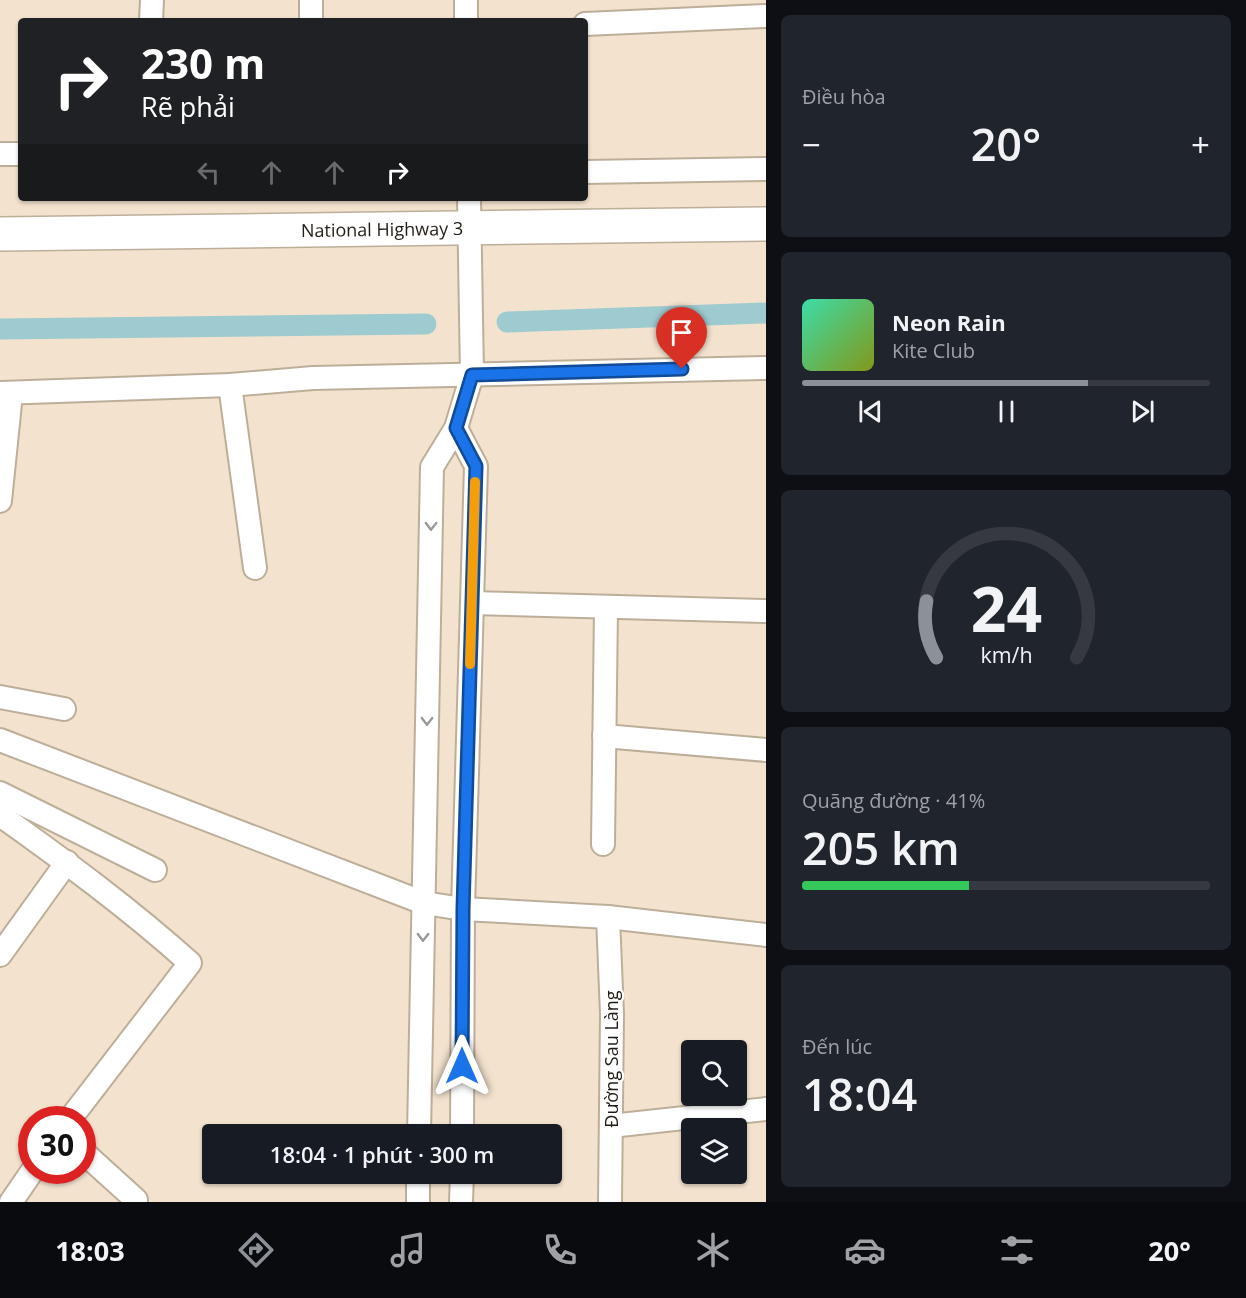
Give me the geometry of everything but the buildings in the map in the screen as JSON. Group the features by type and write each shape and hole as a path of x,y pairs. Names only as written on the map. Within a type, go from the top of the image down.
{"highway":[{"name":"National Highway 3","path":"0,234 469,213 766,224"}],"street":[{"path":"151,18 152,0"},
{"path":"311,0 311,18"},
{"path":"466,0 466,18"},
{"path":"588,24 754,11"},
{"path":"0,154 18,154"},
{"path":"588,172 766,169"},
{"path":"419,1124 432,467 456,428 472,375 469,213"},
{"path":"0,501 6,394 230,385 314,378 766,368"},
{"path":"230,385 255,568"},
{"path":"456,428 476,466 463,909 462,1124"},
{"path":"472,603 766,611"},
{"path":"603,844 606,608"},
{"path":"0,697 64,709"},
{"path":"604,736 766,750"},
{"path":"0,740 424,903 463,909 608,917 766,935"},
{"path":"0,793 155,870"},
{"path":"0,815 67,862 139,918 190,963 80,1106"},
{"path":"0,955 67,862"},
{"name":"Đường Sau Làng","path":"608,917 612,1014 610,1202"},
{"path":"611,1126 766,1109"},
{"path":"96,1164 136,1200"},
{"path":"11,1202 23,1184"},
{"path":"418,1184 418,1202"},
{"path":"461,1202 462,1184"}],"waterway":[{"path":"507,322 766,313"},
{"path":"0,329 426,324"}],"slow traffic":[{"path":"470,664 475,482"}],"route":[{"path":"462,1066 463,909 476,466 456,428 472,375 682,369"}]}
